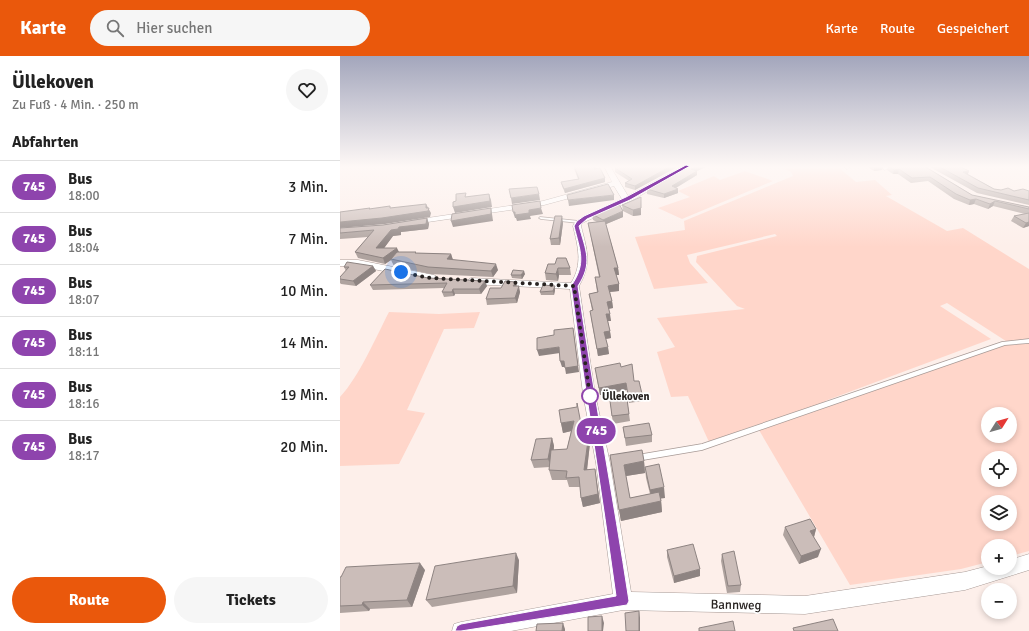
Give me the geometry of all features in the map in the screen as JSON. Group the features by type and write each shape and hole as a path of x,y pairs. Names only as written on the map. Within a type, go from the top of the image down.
{"street":[{"path":"408,223 544,203 581,193"},
{"path":"622,193 624,197 628,198"},
{"path":"623,601 607,462 590,398 574,286 582,274 585,258 577,226 579,222 586,217 638,193"},
{"path":"340,263 358,263 430,278 445,279"},
{"path":"461,280 574,286"},
{"name":"Bannweg","path":"1017,566 1029,562"},
{"name":"Bannweg","path":"461,631 623,601 805,605 965,581 986,575"}],"lane":[{"path":"541,218 579,222"},
{"path":"633,458 702,447 1004,343 1029,341"}],"shaded area":[{"path":"682,193 745,193 682,219 658,208 690,197"},
{"path":"752,193 890,193 892,195 886,196 947,231 963,228 1029,269 1029,339 1025,339 1029,342 1029,551 1017,554 1017,539 981,539 981,564 961,569 850,585 756,425 709,442 688,396 671,397 657,352 675,347 657,318 745,309 737,306 696,262 697,256 777,236 775,234 687,255 690,263 708,283 654,289 635,237 685,230 684,221","holes":["947,303 1009,343 824,405 825,401 991,339 940,306"]},
{"path":"389,312 439,314 480,312 474,328 444,329 407,410 425,413 399,464 340,466 340,397 354,379"}],"building":[{"path":"466,193 465,197 489,194 490,201 453,207 453,202 456,201 456,194"},
{"path":"510,193 539,194 511,198"},
{"path":"575,193 613,193 614,195 568,200 567,195"},
{"path":"954,193 968,193 972,195 1029,207 1029,209 995,201 990,204 976,199 970,200"},
{"path":"999,193 1029,193 1029,200"},
{"path":"641,197 641,208 633,210 622,205"},
{"path":"540,201 541,208 529,210 529,213 515,215 515,212 513,212 512,205"},
{"path":"426,204 426,208 429,208 428,211 382,218 340,222 340,212 390,206 390,208"},
{"path":"619,204 623,211 603,220 592,214"},
{"path":"491,208 491,214 451,221 452,214"},
{"path":"1029,213 1029,222 1026,223 1014,216"},
{"path":"555,216 562,216 559,238 550,239"},
{"path":"427,218 426,224 399,227 398,229 391,230 376,248 397,248 383,258 355,252 374,230 340,233 340,228 383,225"},
{"path":"605,221 618,268 614,268 619,284 608,286 612,301 607,302 610,314 606,314 610,331 604,332 608,347 597,349 590,311 593,310 589,294 598,292 595,277 600,277 588,223"},
{"path":"397,252 451,254 447,259 496,264 491,271 428,267 391,259"},
{"path":"557,258 566,258 570,268 558,268 556,274 545,273 548,264 555,264"},
{"path":"347,262 373,266 353,281 340,279 349,267 344,267"},
{"path":"385,269 428,278 485,281 479,289 453,289 452,292 442,292 447,283 370,285"},
{"path":"513,270 524,271 521,275 511,275"},
{"path":"505,281 516,282 513,286 519,286 515,298 486,299 490,288 501,288"},
{"path":"543,285 555,286 553,291 540,292"},
{"path":"573,328 578,366 565,368 564,361 560,361 559,347 537,350 537,338 554,335 554,330"},
{"path":"620,363 621,367 632,364 634,381 639,381 642,394 628,395 626,383 599,388 595,368"},
{"path":"627,399 629,414 612,416 610,401"},
{"path":"577,403 583,434 589,433 584,470 595,469 598,494 581,498 579,477 566,478 567,471 549,470 551,450 567,449 574,421 561,423 559,410 577,407"},
{"path":"649,423 652,435 625,438 623,427"},
{"path":"552,438 548,459 531,460 536,439"},
{"path":"642,450 644,461 624,465 630,498 659,492 661,501 619,510 610,455"},
{"path":"659,464 664,487 650,490 645,467"},
{"path":"810,519 816,529 810,531 821,549 801,556 785,527"},
{"path":"693,544 700,569 674,576 667,550"},
{"path":"734,551 741,585 728,586 722,554"},
{"path":"516,553 513,586 426,600 435,566"},
{"path":"420,563 407,600 363,602 362,605 340,606 340,577 346,567"},
{"path":"639,611 639,631 626,631 625,613"},
{"path":"602,616 602,631 588,631 588,617"},
{"path":"833,619 838,631 794,631 793,628"},
{"path":"733,621 735,631 699,631 699,628"},
{"path":"563,623 562,631 536,631 537,624"}],"bus line":[{"name":"745","path":"461,631 623,601 603,463 591,403 574,286 582,274 585,258 577,226 579,222 586,217 638,193"}],"place":[{"name":"Üllekoven","path":"590,396"}],"route":[{"path":"401,272 430,278 574,286 590,396"}]}
